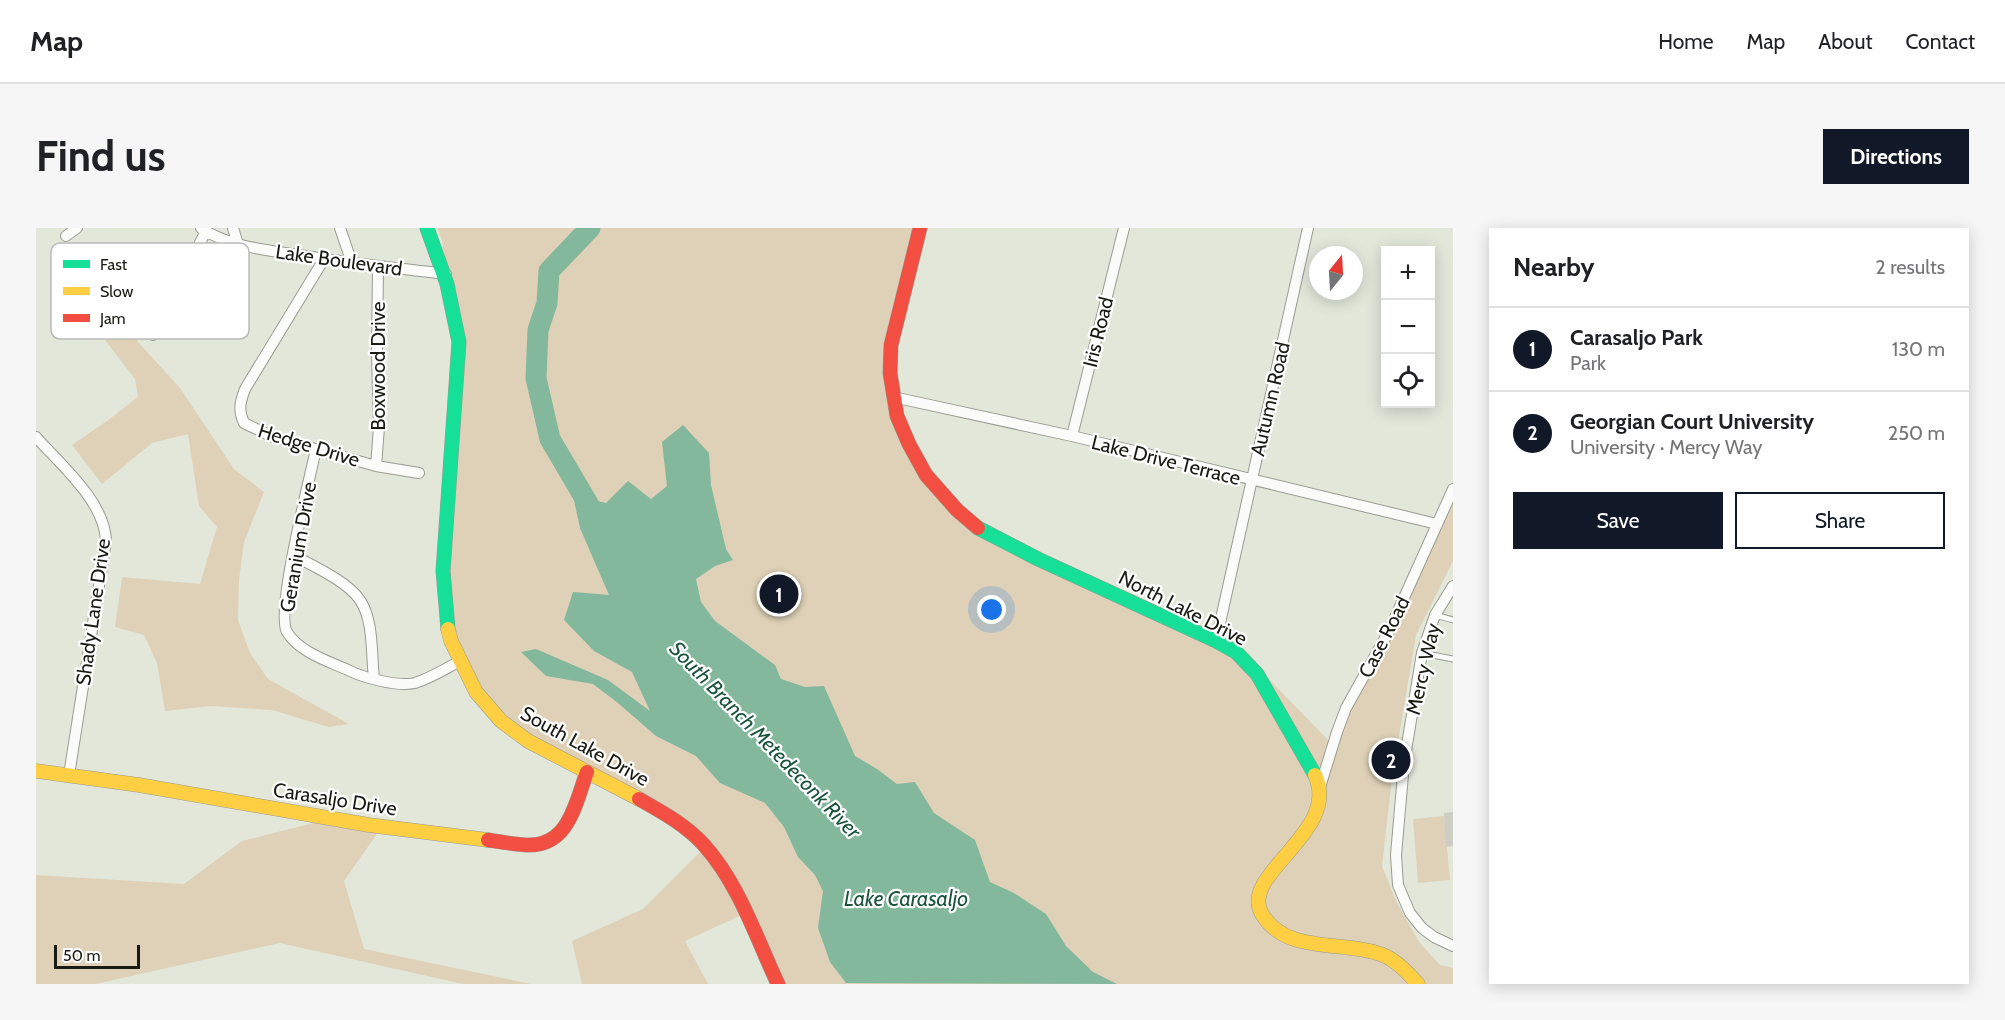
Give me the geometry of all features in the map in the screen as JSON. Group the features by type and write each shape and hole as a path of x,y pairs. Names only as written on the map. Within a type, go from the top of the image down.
{"street":[{"path":"66,236 77,228"},
{"path":"233,228 238,243"},
{"path":"340,228 352,263"},
{"name":"South Lake Drive","path":"427,228 446,274 455,310 459,342 443,571 446,617 451,641 460,661 476,692 501,721 528,741 613,784 678,822 703,844 731,881 778,984"},
{"name":"North Lake Drive","path":"920,228 891,345 890,373 897,416 926,475 974,526 1038,559 1237,652 1249,663 1260,679 1310,766 1320,788"},
{"name":"Iris Road","path":"1072,436 1124,228"},
{"name":"Autumn Road","path":"1216,641 1308,228"},
{"name":"Lake Boulevard","path":"203,230 238,243"},
{"name":"Lake Boulevard","path":"249,246 352,263 446,274"},
{"name":"Hedge Drive","path":"324,259 245,389 240,401 240,414 244,423 273,437 375,466 419,473"},
{"name":"Boxwood Drive","path":"375,466 379,427 378,266"},
{"name":"Lake Drive Terrace","path":"894,397 1072,436 1437,524"},
{"name":"Shady Lane Drive","path":"36,437 92,500 106,532 69,775"},
{"name":"Geranium Drive","path":"316,449 287,588 284,623 286,631 309,652 354,673 388,682 412,683 430,678 460,661"},
{"name":"Case Road","path":"1320,788 1346,708 1389,631 1453,489"},
{"path":"293,555 344,585 359,598 369,623 374,678"},
{"name":"Mercy Way","path":"1453,586 1435,615 1422,653 1404,763 1396,855 1398,885 1410,913 1422,928 1453,946"},
{"name":"Carasaljo Drive","path":"36,771 140,785 369,825 527,845 546,842 558,836 574,806 587,772"},
{"path":"1320,788 1316,813 1304,835 1270,874 1259,891 1257,898 1259,910 1272,927 1299,940 1384,956 1399,966 1418,984"}],"lane":[{"path":"1435,615 1453,620"},
{"path":"1422,653 1453,659"}],"shaded area":[{"path":"437,228 922,228 891,352 909,444 976,524 1229,638 1332,744 1453,488 1453,561 1416,635 1392,778 1382,866 1397,903 1419,942 1440,965 1453,968 1453,984 778,984 746,913 685,941 708,984 582,984 572,941 643,909 705,847 528,741 476,692 446,617 458,350 442,240"},
{"path":"136,339 180,388 234,469 264,492 244,542 239,580 238,620 250,653 268,679 349,724 329,727 272,710 211,706 165,711 157,663 144,635 115,627 122,577 200,584 217,527 199,506 188,434 152,443 102,484 72,445 138,397 135,379 105,340"},
{"path":"1444,816 1450,880 1418,883 1413,819"},
{"path":"321,821 379,831 344,881 364,949 531,984 463,984 280,943 95,984 36,984 36,875 184,884 242,841"}],"water":[{"name":"Lake Carasaljo","path":"683,425 709,453 711,485 726,549 733,560 715,566 696,579 701,602 715,621 775,665 781,679 805,687 824,686 855,756 897,784 915,782 934,813 975,840 990,882 1014,893 1046,914 1066,946 1093,972 1117,984 846,983 830,962 818,928 823,891 815,875 798,857 784,827 765,803 720,783 696,756 656,736 593,684 546,676 521,652 536,649 608,680 650,711 632,672 594,651 564,620 573,592 609,595 580,528 573,496 606,503 628,481 651,499 667,486 662,442"}],"building":[{"path":"1453,812 1453,846 1446,847 1444,813"}],"waterway":[{"name":"South Branch Metedeconk River","path":"590,228 549,271 547,303 538,330 536,378 550,439 600,524"}],"traffic: fast":[{"path":"427,228 447,284 459,342 443,571 448,629"},
{"path":"978,528 1038,559 1236,652 1257,674 1315,775"}],"traffic: slow":[{"path":"448,629 451,641 476,692 501,721 528,741 639,799"},
{"path":"36,771 139,785 369,825 488,840"},
{"path":"1315,775 1319,796 1315,815 1304,833 1264,883 1258,899 1262,914 1273,927 1286,936 1301,941 1383,955 1398,964 1418,984"}],"traffic: jam":[{"path":"920,228 891,345 890,373 897,416 926,475 957,510 978,528"},
{"path":"488,840 526,845 540,844 552,839 561,831 574,810 587,772"},
{"path":"639,799 689,831 716,860 737,894 778,984"}],"place":[{"name":"Carasaljo Park","path":"779,594"},
{"name":"Georgian Court University","path":"1391,760"}]}
